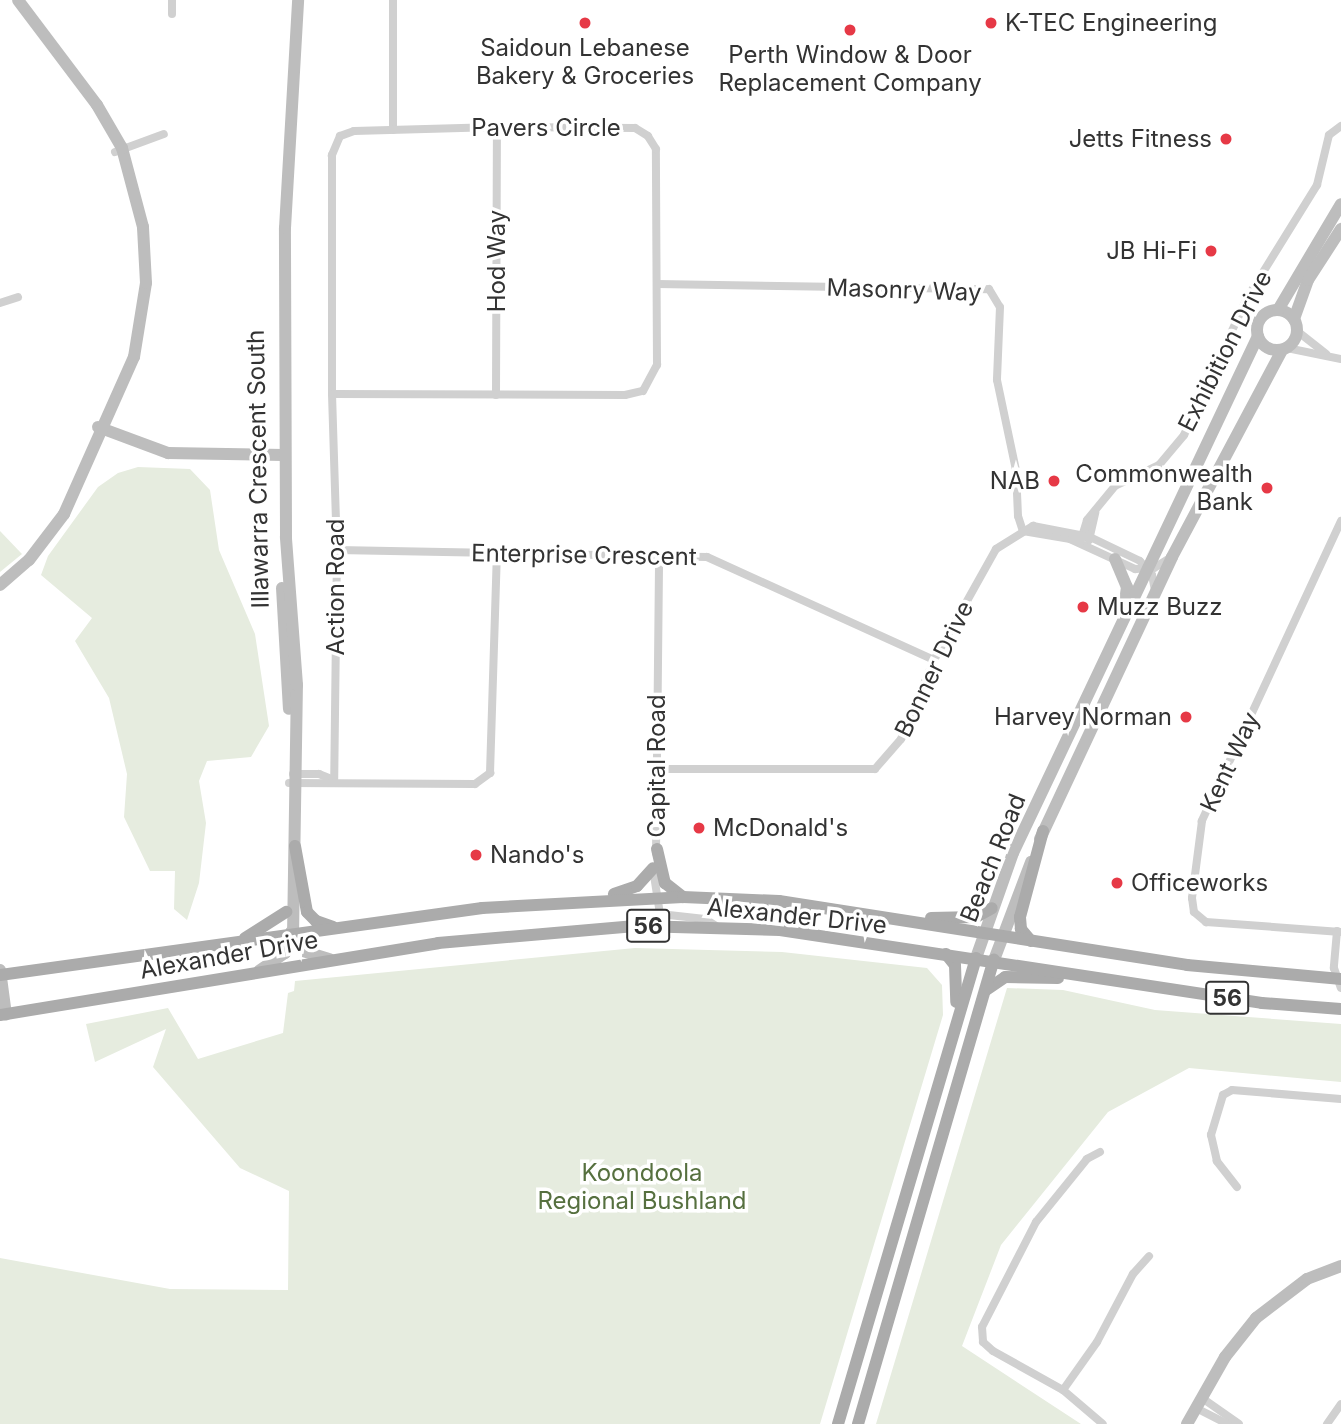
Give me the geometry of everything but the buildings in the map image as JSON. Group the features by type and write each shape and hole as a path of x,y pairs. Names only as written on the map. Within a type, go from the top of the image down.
{"main road":[{"path":"1031,941 1021,929 1020,917 1043,831"},
{"path":"295,846 307,912 322,925 344,928"},
{"path":"657,849 665,883 683,897"},
{"path":"596,899 631,889 653,868"},
{"name":"Alexander Drive","path":"0,973 293,936 482,908 596,899 683,897 779,901 1187,965 1340,982"},
{"path":"875,914 957,919 982,916 992,908"},
{"path":"225,945 254,935 286,912"},
{"name":"Alexander Drive","path":"2,1014 330,958 579,928 719,927 780,930 994,960 1262,1003 1341,1009"},
{"path":"942,1066 959,983 956,965 946,954"},
{"name":"Beach Road","path":"838,1424 976,958"},
{"name":"Beach Road","path":"858,1424 994,960"},
{"path":"985,991 1005,977 1114,980"}],"street":[{"path":"10,0 24,25 78,90 119,150"},
{"path":"0,585 29,560 57,527 134,356 146,283 143,227 119,150 97,105 28,20 18,0"},
{"path":"172,0 172,14"},
{"name":"Illawarra Crescent South","path":"291,0 276,231 280,459 295,846 293,936"},
{"name":"Illawarra Crescent South","path":"280,459 285,199 298,0"},
{"path":"393,0 393,130"},
{"name":"Exhibition Drive","path":"1085,540 1095,513 1115,486 1170,456 1184,435 1247,298 1317,185 1329,135 1341,126"},
{"name":"Pavers Circle","path":"498,127 635,128 648,136 656,149 657,365 643,391 496,395 332,394 332,155 340,136 393,130 498,127"},
{"name":"Hod Way","path":"496,395 498,127"},
{"path":"119,150 164,134"},
{"path":"1341,204 1278,310 1261,318 1258,336 1267,348 1329,355 1341,359"},
{"path":"1285,349 1296,325 1308,280 1341,229"},
{"name":"Masonry Way","path":"657,284 989,289 1000,307 997,380 1016,470 1017,516 1023,531"},
{"path":"0,303 18,297"},
{"path":"1278,310 1329,355"},
{"name":"Beach Road","path":"976,958 992,908 1052,772 1258,336"},
{"name":"Beach Road","path":"994,960 1043,831 1172,557 1285,349"},
{"name":"Action Road","path":"332,394 337,550 334,780"},
{"path":"103,423 168,453 280,459"},
{"path":"0,575 53,519 103,423"},
{"name":"Kent Way","path":"1339,932 1206,922 1194,912 1192,898 1202,821 1337,539 1341,521"},
{"path":"1023,531 1033,526 1085,540 1140,561 1147,569 1156,592"},
{"name":"Bonner Drive","path":"656,769 875,769 901,739 934,660 996,549 1023,531"},
{"path":"1085,540 1115,559 1147,569 1172,557"},
{"name":"Enterprise Crescent","path":"337,550 707,557 934,660"},
{"path":"293,779 319,774 334,780 475,784 490,773 498,552"},
{"name":"Capital Road","path":"655,898 653,868 657,849 659,555"},
{"path":"1114,642 1127,592 1115,559"},
{"path":"1052,772 1060,768 1073,744 1089,735"},
{"name":"Illawarra Crescent South","path":"293,779 286,912 293,936"},
{"path":"655,898 656,908 664,917 705,919 719,927"},
{"path":"1339,932 1340,982"},
{"path":"293,936 303,951 330,958"},
{"path":"259,971 285,953 293,936"},
{"path":"0,973 2,1014"},
{"path":"1237,1187 1217,1161 1211,1135 1223,1095 1232,1090 1341,1099"},
{"path":"1100,1152 1087,1159 1036,1222 982,1327 982,1342 993,1351 1063,1390 1103,1424"},
{"path":"1063,1390 1097,1342 1133,1274 1149,1256"},
{"path":"1187,1424 1225,1357 1256,1318 1307,1279 1341,1266"},
{"path":"1199,1403 1228,1424"},
{"path":"1199,1403 1238,1424"},
{"path":"1327,1424 1341,1405"}],"green space":[{"path":"138,467 190,469 210,490 219,550 255,634 269,726 251,757 207,761 199,781 206,823 199,883 187,920 174,909 175,871 150,871 124,817 127,774 109,698 75,641 92,618 41,575 48,556 98,487 118,473"},
{"path":"0,531 22,554 0,572"},
{"name":"Koondoola Regional Bushland","path":"635,948 782,952 927,968 942,985 943,1015 820,1424 0,1424 0,1258 170,1289 288,1290 289,1191 240,1168 153,1067 166,1029 95,1062 86,1024 168,1008 198,1059 283,1033 288,993 294,991 295,981"},
{"path":"1007,988 1063,990 1155,1010 1341,1024 1341,1082 1189,1068 1108,1112 1001,1245 962,1346 1081,1424 876,1424"}],"place":[{"name":"Saidoun Lebanese Bakery & Groceries","path":"585,23"},
{"name":"K-TEC Engineering","path":"991,23"},
{"name":"Perth Window & Door Replacement Company","path":"850,30"},
{"name":"Jetts Fitness","path":"1226,139"},
{"name":"JB Hi-Fi","path":"1211,251"},
{"name":"NAB","path":"1054,481"},
{"name":"Commonwealth Bank","path":"1267,488"},
{"name":"Muzz Buzz","path":"1083,607"},
{"name":"Harvey Norman","path":"1186,717"},
{"name":"McDonald's","path":"699,828"},
{"name":"Nando's","path":"476,855"},
{"name":"Officeworks","path":"1117,883"}]}
